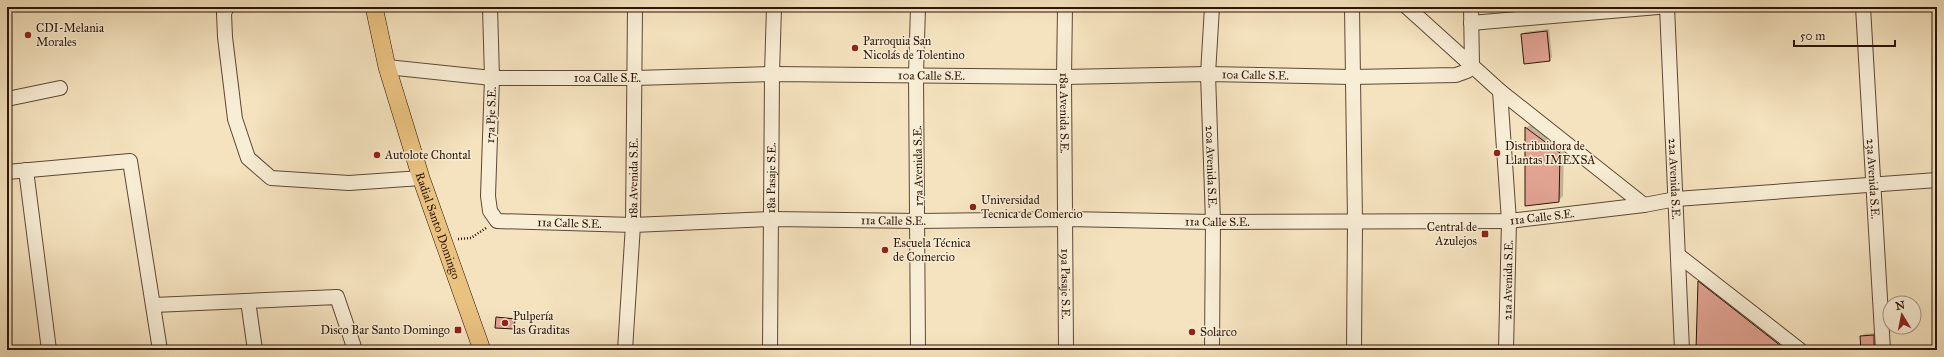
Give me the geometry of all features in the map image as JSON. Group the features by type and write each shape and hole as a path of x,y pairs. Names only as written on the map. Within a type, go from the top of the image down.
{"main road":[{"name":"Radial Santo Domingo","path":"374,7 387,66 421,178 482,350"}],"street":[{"path":"227,7 224,13 225,37 235,119 248,158 265,173 271,178 349,183 421,178"},
{"name":"17a Pje S.E.","path":"490,7 492,78 488,196 490,211 497,221"},
{"name":"18a Avenida S.E.","path":"625,350 633,225 635,7"},
{"name":"18a Pasaje S.E.","path":"770,350 772,74 774,7"},
{"name":"17a Avenida S.E.","path":"918,7 916,75 918,350"},
{"name":"18a Avenida S.E.","path":"1065,7 1064,77 1066,219"},
{"name":"20a Avenida S.E.","path":"1212,7 1208,74 1213,222 1212,350"},
{"path":"1352,7 1355,222 1354,350"},
{"path":"1407,7 1500,91 1644,205"},
{"path":"1471,7 1472,65"},
{"path":"1471,23 1658,7"},
{"name":"22a Avenida S.E.","path":"1667,7 1682,350"},
{"name":"23a Avenida S.E.","path":"1863,7 1883,350"},
{"name":"10a Calle S.E.","path":"387,66 492,78 634,78 772,74 1064,77 1208,74 1352,76 1456,75 1467,71 1472,65"},
{"path":"7,99 60,88"},
{"name":"21a Avenida S.E.","path":"1500,91 1509,221 1506,350"},
{"path":"7,172 130,161 160,350"},
{"path":"26,170 49,350"},
{"name":"11a Calle S.E.","path":"497,221 633,225 772,219 918,221 1066,219 1213,222 1509,221 1644,205 1676,199 1937,180"},
{"name":"19a Pasaje S.E.","path":"1066,219 1066,350"},
{"path":"1678,255 1800,350"},
{"path":"154,305 337,297 355,350"},
{"path":"248,301 255,350"}],"path":[{"path":"471,238 497,221"}],"building":[{"path":"1547,31 1550,61 1524,64 1521,34"},
{"path":"1525,127 1560,153 1559,202 1525,206"},
{"path":"1698,281 1786,350 1696,350"},
{"name":"Pulpería las Graditas","path":"496,317 515,319 514,329 495,328"},
{"path":"1874,335 1874,350 1861,350 1860,336"}],"place":[{"name":"CDI-Melania Morales","path":"28,35"},
{"name":"Parroquia San Nicolás de Tolentino","path":"855,48"},
{"name":"Distribuidora de Llantas IMEXSA","path":"1497,153"},
{"name":"Autolote Chontal","path":"377,155"},
{"name":"Universidad Tecnica de Comercio","path":"973,207"},
{"name":"Central de Azulejos","path":"1485,234"},
{"name":"Escuela Técnica de Comercio","path":"885,250"},
{"name":"Pulpería las Graditas","path":"505,323"},
{"name":"Disco Bar Santo Domingo","path":"458,330"},
{"name":"Solarco","path":"1192,332"}]}
